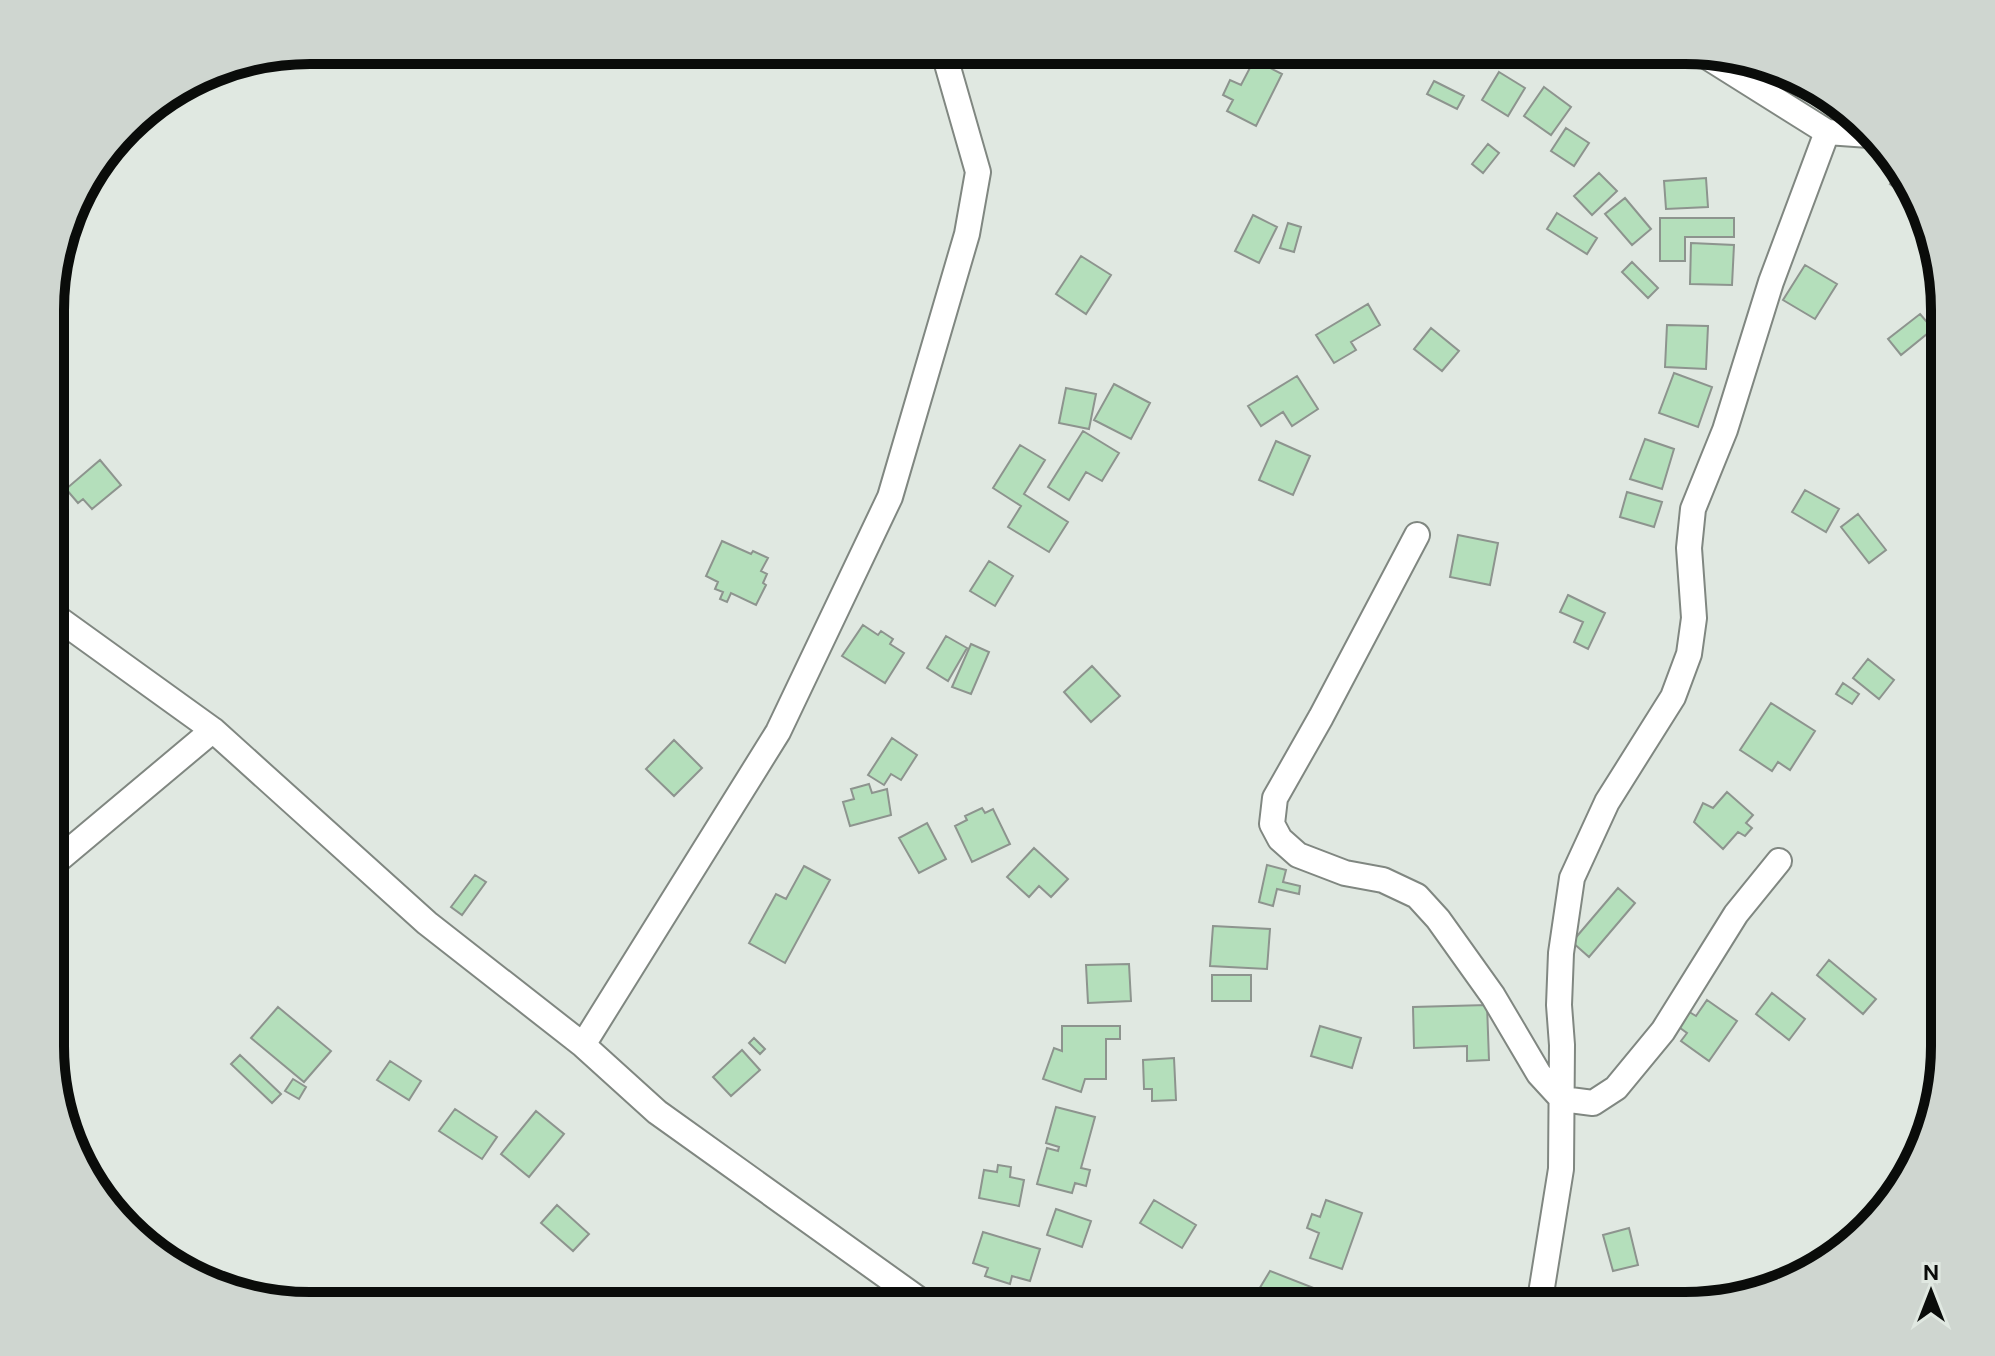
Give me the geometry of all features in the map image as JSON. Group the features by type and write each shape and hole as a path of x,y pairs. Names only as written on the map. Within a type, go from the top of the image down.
{"street":[{"path":"583,1045 778,732 890,497 967,234 978,172 947,65"},
{"path":"1724,67 1827,132 1857,134"},
{"path":"1541,1291 1561,1169 1560,979 1572,878 1607,802 1673,697 1689,654 1694,618 1689,548 1693,509 1725,430 1771,282 1827,132"},
{"path":"1417,535 1275,798 1272,824 1280,839 1298,855 1345,873 1383,880 1417,896 1438,919 1493,996 1539,1074 1562,1099 1593,1103 1616,1088 1663,1031 1736,914 1779,861"},
{"path":"64,623 213,730 427,923 583,1045 657,1112 908,1292"},
{"path":"64,855 213,730"}],"building":[{"path":"1252,64 1263,64 1282,74 1256,126 1227,111 1233,100 1223,95 1230,80 1241,85"},
{"path":"1499,72 1525,88 1508,116 1482,100"},
{"path":"1434,81 1464,96 1457,109 1427,94"},
{"path":"1544,87 1571,107 1551,135 1524,116"},
{"path":"1566,128 1589,143 1574,166 1551,151"},
{"path":"1488,144 1499,153 1483,173 1472,164"},
{"path":"1599,173 1617,191 1592,215 1574,196"},
{"path":"1706,178 1708,207 1666,209 1664,181"},
{"path":"1625,198 1651,229 1632,245 1605,214"},
{"path":"1557,213 1597,238 1587,254 1547,229"},
{"path":"1253,215 1277,227 1259,263 1235,251"},
{"path":"1660,218 1734,218 1734,237 1685,237 1685,261 1660,261"},
{"path":"1288,223 1301,227 1294,252 1280,248"},
{"path":"1691,243 1734,245 1732,285 1690,284"},
{"path":"1081,256 1111,275 1086,314 1056,294"},
{"path":"1632,262 1658,288 1648,298 1622,272"},
{"path":"1805,265 1837,284 1815,319 1783,300"},
{"path":"1368,304 1380,325 1351,342 1356,350 1334,363 1316,335"},
{"path":"1920,314 1930,326 1930,331 1901,355 1888,339"},
{"path":"1667,325 1708,326 1706,369 1665,367"},
{"path":"1431,328 1459,351 1442,371 1414,349"},
{"path":"1674,373 1712,387 1698,427 1659,413"},
{"path":"1297,376 1318,409 1292,426 1283,412 1261,426 1248,406"},
{"path":"1114,384 1150,403 1131,439 1094,420"},
{"path":"1066,388 1096,394 1089,429 1059,423"},
{"path":"1083,431 1119,453 1102,481 1086,472 1069,500 1048,487"},
{"path":"1645,439 1674,449 1662,489 1630,479"},
{"path":"1276,441 1310,456 1293,495 1259,480"},
{"path":"1020,445 1045,460 1024,494 1068,522 1049,552 1008,527 1021,506 993,488"},
{"path":"100,460 121,485 92,509 83,499 78,503 66,489"},
{"path":"1805,490 1839,509 1826,532 1792,512"},
{"path":"1627,492 1662,502 1654,527 1620,517"},
{"path":"1858,514 1886,550 1869,563 1841,527"},
{"path":"1458,535 1498,543 1490,585 1450,577"},
{"path":"722,541 768,558 761,571 767,574 763,583 766,585 756,605 731,593 727,602 720,599 723,592 715,589 718,582 706,576"},
{"path":"989,561 1013,576 995,606 970,591"},
{"path":"1568,595 1605,613 1588,649 1574,642 1583,622 1560,612"},
{"path":"863,625 878,635 881,631 893,639 890,644 904,653 885,683 842,656"},
{"path":"946,636 967,648 948,681 927,668"},
{"path":"971,644 989,652 971,694 952,687"},
{"path":"1868,659 1894,680 1879,699 1853,678"},
{"path":"1092,666 1120,696 1091,722 1064,692"},
{"path":"1843,683 1859,694 1852,704 1836,694"},
{"path":"1771,703 1815,731 1790,770 1778,762 1772,771 1740,750"},
{"path":"892,738 917,755 901,780 891,774 884,785 868,775"},
{"path":"674,740 702,768 674,796 646,769"},
{"path":"869,784 872,793 887,789 891,815 850,826 843,802 854,799 851,789"},
{"path":"1727,792 1753,815 1746,823 1752,828 1745,836 1738,832 1723,849 1694,822 1703,803 1713,808"},
{"path":"982,808 985,813 993,809 1010,844 972,862 955,826 967,820 965,816"},
{"path":"927,823 946,859 919,873 899,838"},
{"path":"1034,848 1068,879 1051,897 1039,886 1029,897 1007,877"},
{"path":"1267,865 1286,870 1283,882 1300,886 1299,894 1277,889 1273,906 1259,902"},
{"path":"804,866 830,880 785,963 749,943 776,894 786,899"},
{"path":"475,875 486,882 462,915 451,907"},
{"path":"1618,888 1635,903 1589,957 1572,942"},
{"path":"1213,926 1270,929 1267,969 1210,966"},
{"path":"1829,960 1876,999 1863,1014 1817,975"},
{"path":"1129,964 1131,1001 1088,1003 1086,965"},
{"path":"1212,975 1251,975 1251,1001 1212,1001"},
{"path":"1772,993 1805,1019 1789,1040 1756,1014"},
{"path":"1707,1000 1737,1021 1709,1061 1681,1041 1687,1033 1676,1025 1686,1010 1696,1016"},
{"path":"1487,1005 1489,1060 1467,1061 1467,1046 1414,1048 1413,1007"},
{"path":"278,1007 331,1051 304,1082 251,1038"},
{"path":"1062,1026 1120,1026 1120,1039 1106,1039 1106,1079 1085,1079 1081,1092 1043,1079 1054,1048 1062,1051"},
{"path":"1320,1026 1361,1038 1352,1068 1311,1056"},
{"path":"754,1038 765,1049 760,1054 749,1043"},
{"path":"742,1050 760,1070 731,1096 713,1077"},
{"path":"240,1055 281,1094 272,1103 231,1064"},
{"path":"1174,1058 1176,1100 1152,1101 1152,1089 1144,1089 1143,1060"},
{"path":"390,1061 421,1081 409,1100 377,1080"},
{"path":"293,1079 306,1087 299,1099 285,1091"},
{"path":"1056,1107 1095,1117 1081,1168 1090,1170 1086,1186 1075,1183 1072,1193 1037,1184 1047,1148 1058,1151 1059,1147 1046,1143"},
{"path":"455,1109 497,1137 482,1159 439,1131"},
{"path":"536,1111 564,1134 529,1177 501,1154"},
{"path":"998,1165 1011,1167 1010,1177 1024,1180 1019,1206 979,1198 984,1170 997,1172"},
{"path":"1154,1200 1196,1225 1182,1248 1140,1223"},
{"path":"1326,1200 1362,1213 1342,1269 1310,1258 1319,1233 1307,1228 1312,1214 1320,1217"},
{"path":"557,1205 589,1234 573,1251 541,1223"},
{"path":"1056,1209 1091,1221 1082,1247 1047,1235"},
{"path":"1629,1228 1638,1265 1613,1271 1603,1235"},
{"path":"983,1232 1040,1249 1030,1281 1012,1276 1010,1284 985,1276 988,1268 973,1263"},
{"path":"1270,1271 1322,1291 1259,1291"}]}
